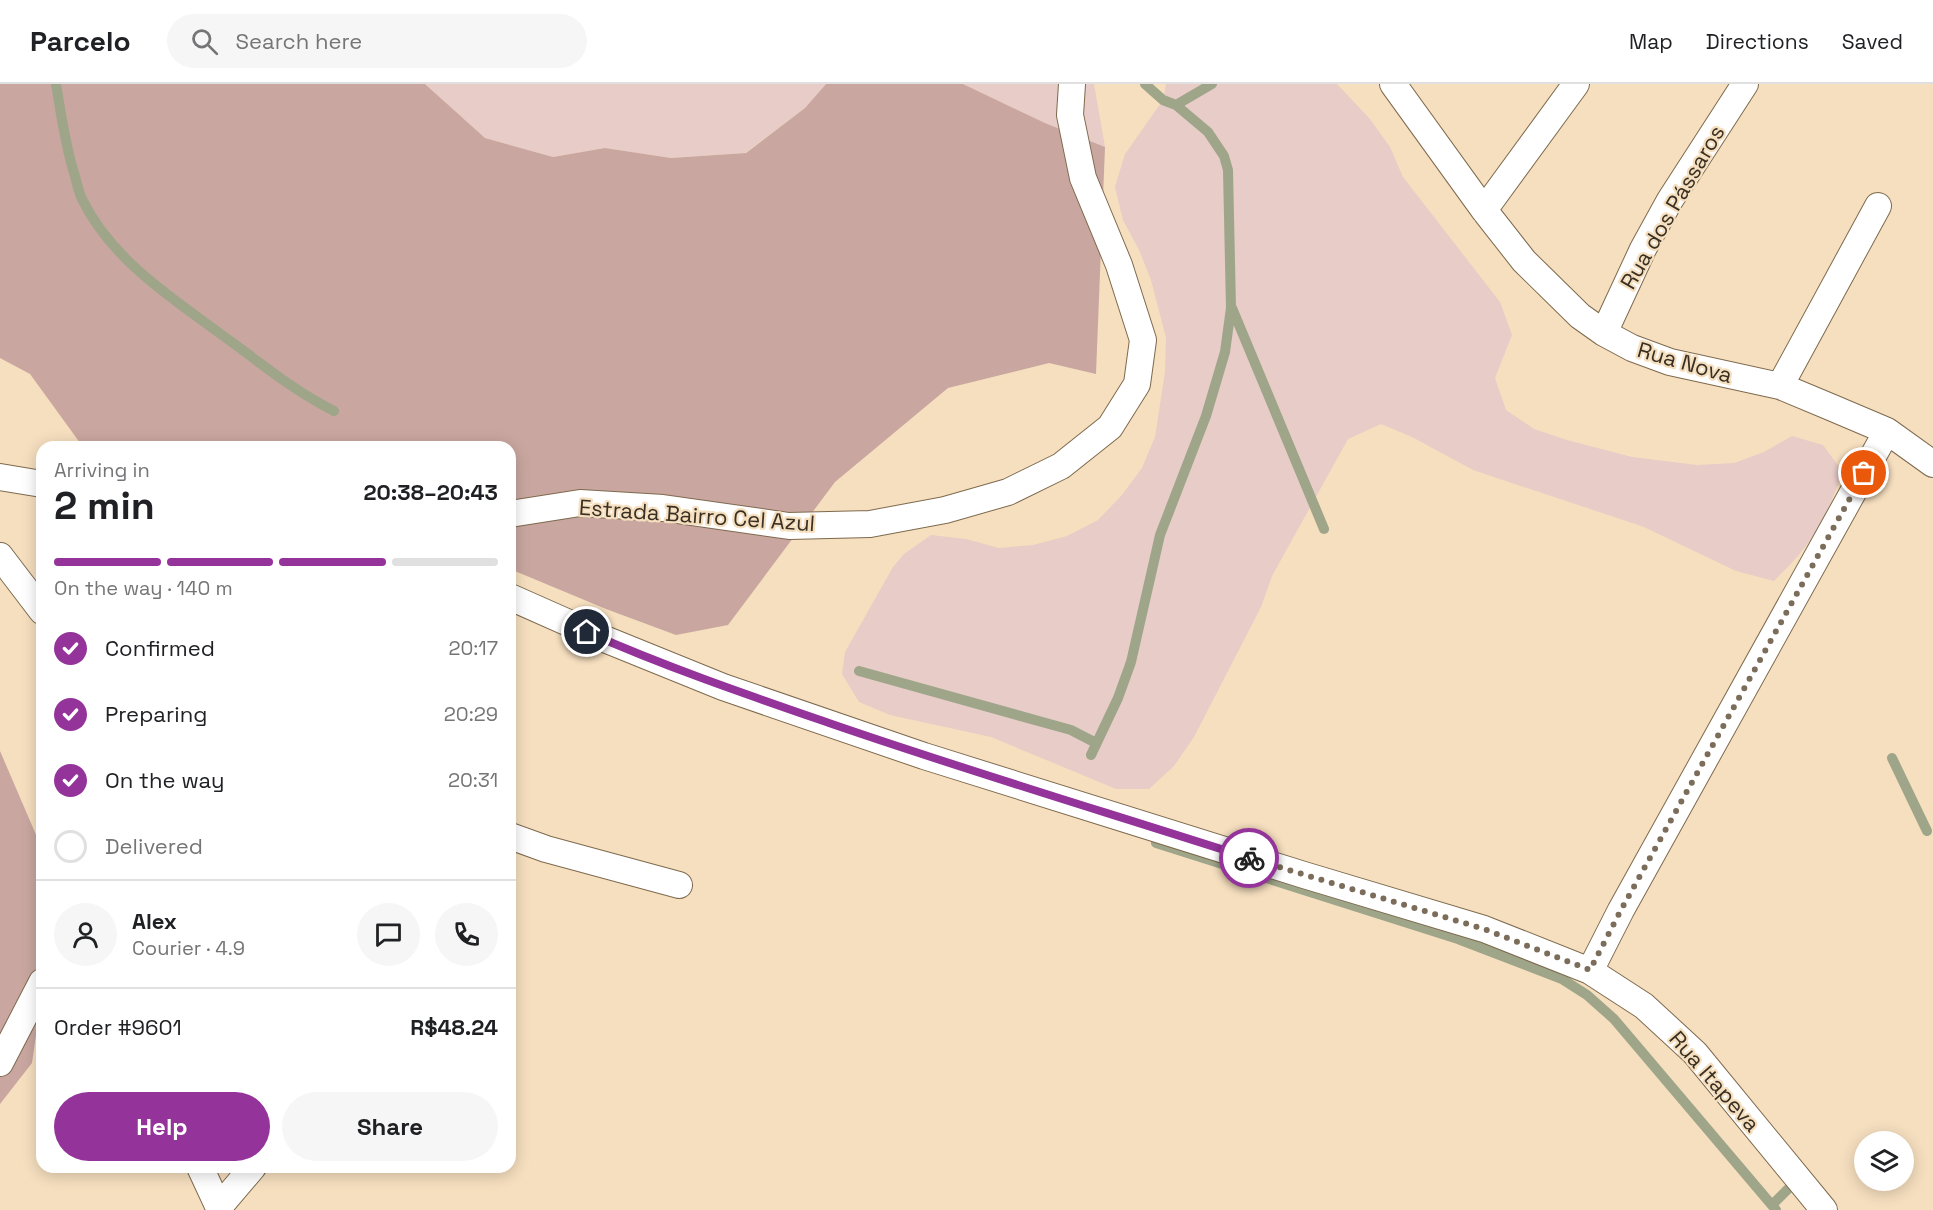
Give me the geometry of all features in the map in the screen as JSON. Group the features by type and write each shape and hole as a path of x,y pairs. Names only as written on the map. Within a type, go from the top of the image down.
{"street":[{"name":"Estrada Bairro Cel Azul","path":"516,513 580,503 663,508 789,526 870,524 945,510 1008,492 1061,466 1110,427 1137,384 1143,340 1119,266 1083,178 1070,115 1072,84"},
{"name":"Rua Nova","path":"1393,84 1484,210 1524,261 1580,316 1604,333 1632,348 1670,362 1780,386 1887,431 1933,464"},
{"path":"1484,210 1576,84"},
{"name":"Rua dos Pássaros","path":"1604,333 1643,249 1670,200 1745,84"},
{"path":"1780,386 1878,207"},
{"path":"1590,970 1621,910 1887,431"},
{"path":"0,477 36,483"},
{"path":"0,556 36,603"},
{"name":"Rua Itapeva","path":"516,600 723,687 924,756 1293,872 1484,929 1590,970 1644,1006 1695,1053 1824,1210"},
{"path":"516,838 546,849 679,885"},
{"path":"0,1063 36,994"},
{"path":"203,1173 220,1209 248,1173"}],"shaded area":[{"path":"0,84 425,84 485,138 553,157 605,148 671,158 746,153 805,108 826,84 963,84 1045,123 1105,147 1096,374 1049,363 948,388 835,482 728,625 676,635 516,572 516,441 79,441 30,374 0,358"},
{"path":"425,84 826,84 805,108 745,153 671,158 605,148 553,157 485,138"},
{"path":"963,84 1094,84 1105,147 1045,123"},
{"path":"1166,84 1337,84 1370,119 1390,147 1403,177 1500,302 1512,335 1495,378 1506,410 1534,429 1567,440 1632,457 1697,465 1734,463 1764,452 1792,436 1823,445 1843,472 1824,517 1807,545 1774,581 1736,571 1644,527 1473,470 1412,437 1381,424 1348,439 1272,576 1261,607 1194,737 1174,766 1149,789 1116,789 991,737 890,715 859,702 842,674 845,652 893,567 904,554 931,535 966,539 999,548 1033,545 1067,536 1098,520 1122,495 1142,468 1155,437 1165,372 1166,338 1151,280 1139,250 1123,220 1115,187 1125,154 1163,100"},
{"path":"0,751 36,835 36,1035 32,1063 0,1104"}],"waterway":[{"path":"56,84 79,193 110,242 146,278 167,294 280,378 334,411"},
{"path":"1091,755 1118,698 1131,662 1160,535 1206,416 1225,352 1231,308 1228,170 1224,156 1208,132 1176,105 1163,100 1145,84"},
{"path":"1176,105 1212,84"},
{"path":"1232,308 1324,529"},
{"path":"859,671 1071,730 1096,743"},
{"path":"1892,758 1927,831"},
{"path":"1156,843 1458,939 1562,979 1587,995 1614,1019 1776,1210"},
{"path":"1772,1205 1788,1189"}],"way so far":[{"path":"1249,858 1484,929 1590,970 1621,910 1864,473"}],"route":[{"path":"587,632 723,687 924,756 1249,858"}]}
